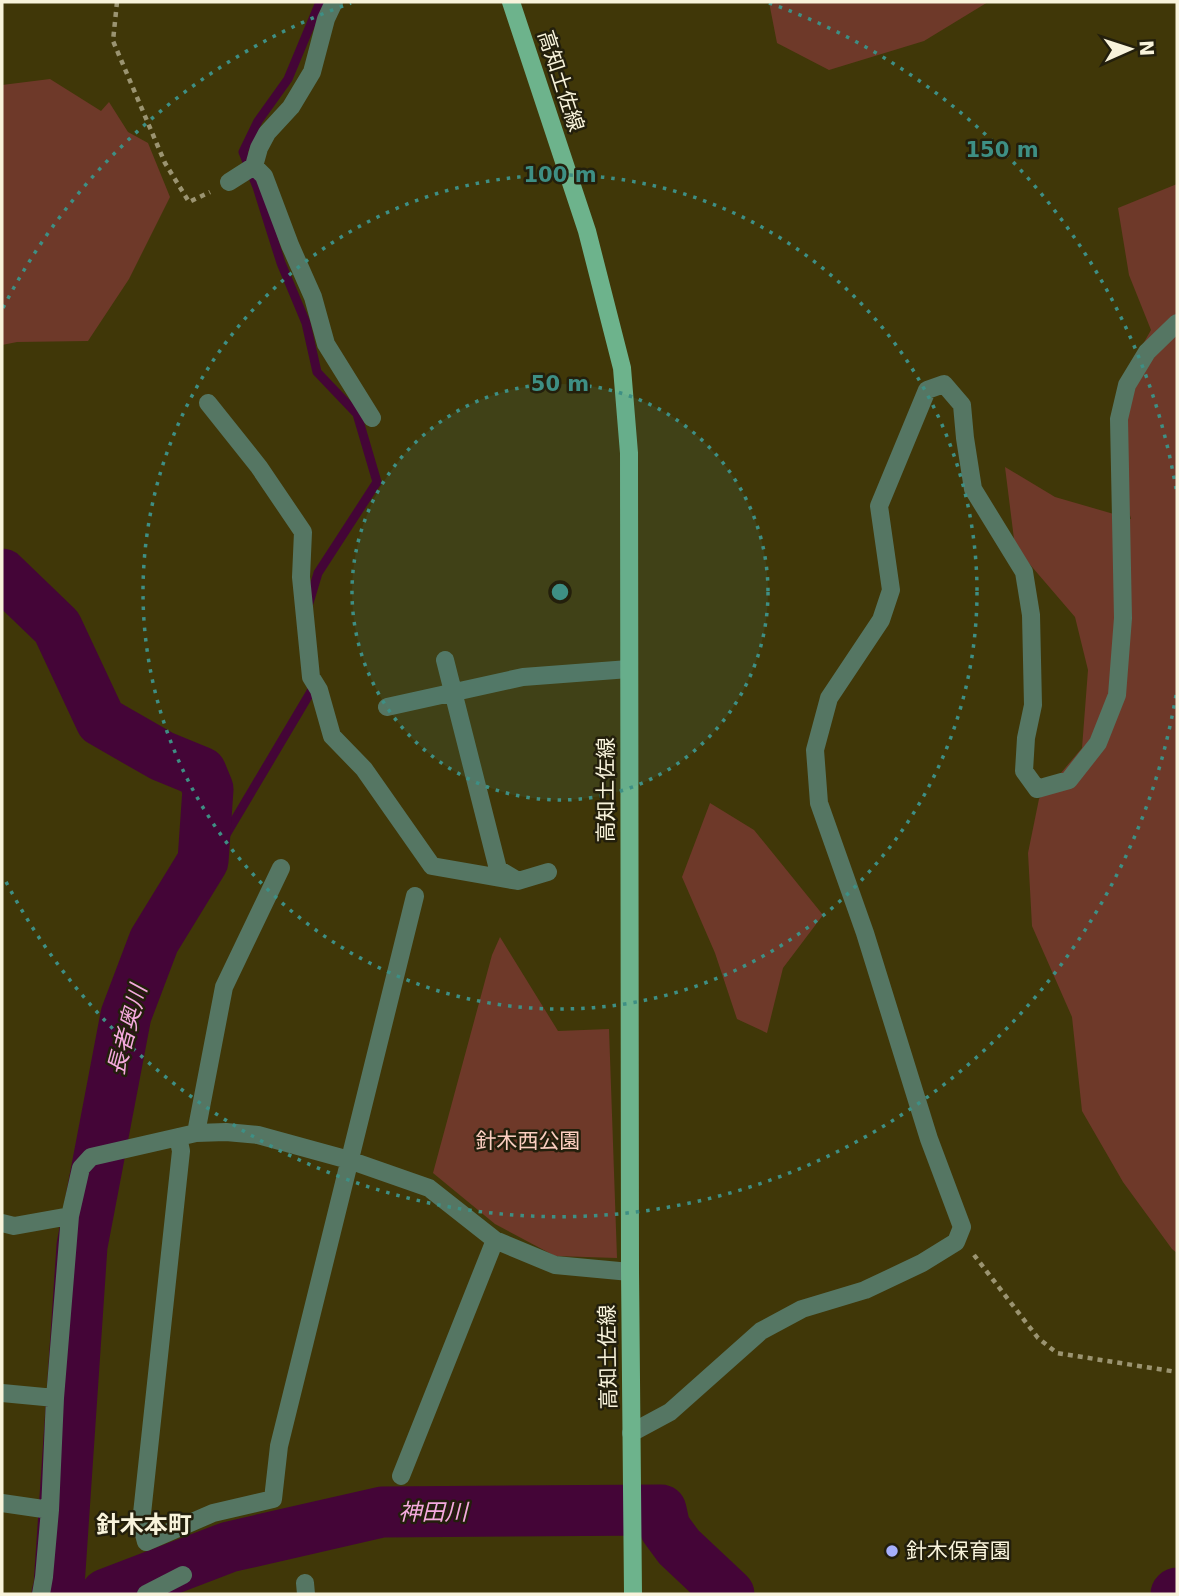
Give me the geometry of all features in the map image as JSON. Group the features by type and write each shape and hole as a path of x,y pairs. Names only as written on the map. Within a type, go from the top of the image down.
{"main road":[{"name":"高知土佐線","path":"511,2 587,231 622,368 629,453 633,1594"}],"street":[{"path":"229,182 254,166 267,133 291,107 312,72 326,19 334,2"},
{"path":"254,166 264,176 313,297 326,344 372,418"},
{"path":"631,1433 670,1412 761,1331 802,1309 865,1290 922,1263 956,1242 961,1227 929,1139 865,933 818,803 815,750 829,698 881,620 891,590 879,506 927,390 944,384 962,405 973,489 1024,572 1031,615 1033,705 1026,738 1024,771 1037,789 1069,780 1098,743 1117,695 1123,618 1119,419 1126,384 1147,352 1177,323"},
{"path":"208,403 259,467 303,532 302,577 315,684 332,736 364,769 432,866 518,881 548,872"},
{"path":"445,660 498,869 518,881"},
{"path":"387,707 523,677 629,669"},
{"path":"197,1133 224,988 281,868"},
{"path":"178,1138 181,1150 141,1523 146,1542 213,1513 272,1499 279,1446 415,896"},
{"path":"41,1594 50,1510 55,1398 70,1216 81,1168 99,1155 197,1133 258,1135 349,1160 429,1188 495,1240 555,1265 630,1272"},
{"path":"2,1223 14,1226 70,1216"},
{"path":"401,1476 495,1240"},
{"path":"2,1392 55,1398"},
{"path":"2,1503 50,1510"},
{"path":"146,1594 183,1576"}],"path":[{"path":"117,2 113,41 165,163 177,183 189,202 229,182"},
{"path":"956,1242 976,1256 1038,1338 1057,1353 1177,1372"}],"green space":[{"path":"769,2 988,2 924,41 829,70 777,43"},
{"path":"50,79 101,111 109,102 128,132 148,143 170,197 129,279 88,341 17,342 2,345 2,85"},
{"path":"1177,184 1177,1253 1123,1182 1082,1111 1072,1017 1032,926 1028,853 1039,799 1082,748 1088,670 1075,617 1015,547 1005,467 1055,497 1131,519 1111,443 1129,369 1151,330 1129,275 1118,208"},
{"path":"710,803 754,830 823,915 783,968 767,1033 737,1019 715,953 682,877"},
{"name":"針木西公園","path":"500,937 558,1031 609,1029 617,1258 555,1256 495,1224 433,1173 492,955"}],"waterway":[{"path":"309,603 318,573 377,482 357,414 317,372 306,323 281,263 243,152 258,121 288,79 320,2"},
{"name":"長者奥川","path":"2,574 57,627 101,721 162,756 201,772 208,789 203,861 154,941 126,1015 82,1246 57,1594"},
{"path":"203,861 227,833 316,683"},
{"name":"神田川","path":"106,1594 229,1547 382,1512 661,1510 665,1528 679,1547 729,1594"}],"place":[{"name":"針木保育園","path":"892,1551"}],"district":[{"name":"針木本町","path":"144,1525"}]}
